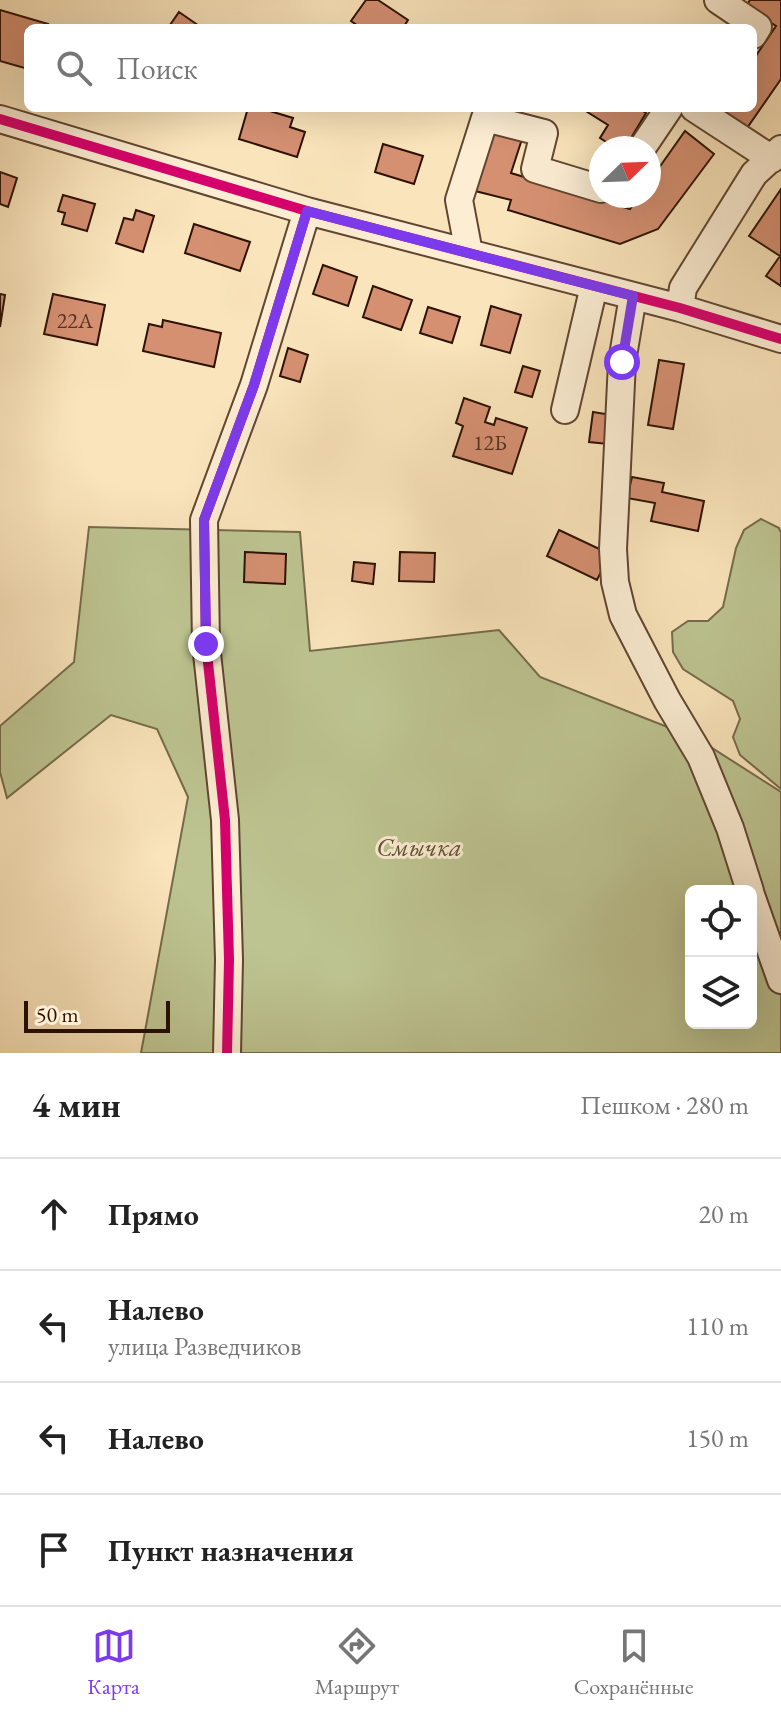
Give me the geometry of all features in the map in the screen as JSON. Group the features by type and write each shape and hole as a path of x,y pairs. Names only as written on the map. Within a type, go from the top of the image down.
{"street":[{"path":"718,0 754,24"},
{"path":"650,136 666,112"},
{"path":"680,308 683,288 754,174 777,154 701,112"},
{"path":"469,253 459,200 485,118 544,133 535,169 589,185"},
{"path":"0,119 307,211 680,308 781,339"},
{"path":"227,1053 229,960 225,820 206,644 204,520 254,385 307,211"},
{"path":"565,410 594,286"},
{"path":"633,296 622,362 613,549 615,582 623,615 701,757 730,828 748,885"},
{"path":"757,913 781,980"}],"green space":[{"path":"761,519 779,528 781,533 781,789 740,755 733,737 740,719 733,701 683,669 673,652 672,632 688,621 708,621 723,607 736,548 744,530"},
{"name":"Смычка","path":"89,527 300,532 310,651 499,630 540,677 698,739 781,792 781,1053 141,1053 188,797 157,729 111,715 7,798 0,772 0,726 74,662"}],"building":[{"path":"366,0 378,0 408,20 406,24 355,24 351,21"},
{"path":"750,0 781,0 781,79 747,128 723,112 757,112 757,54 776,26 746,6"},
{"path":"0,10 48,24 24,24 24,68 0,61"},
{"path":"179,12 196,24 171,24"},
{"path":"247,112 273,112 293,118 290,127 305,132 297,157 239,139"},
{"path":"587,112 646,113 632,136 601,136 608,125"},
{"path":"490,126 523,136 511,173 589,197 589,208 661,208 661,165 685,131 714,154 658,229 620,244 508,210 511,200 471,190"},
{"path":"383,144 423,156 414,184 375,172"},
{"path":"0,172 17,178 8,207 0,204"},
{"path":"781,189 781,286 766,276 780,256 749,236"},
{"path":"63,195 95,204 87,231 62,224 65,213 58,211"},
{"path":"136,210 154,216 143,252 116,243 124,218 133,220"},
{"path":"194,224 250,242 240,271 185,253"},
{"path":"323,265 357,277 348,306 313,294"},
{"path":"373,286 412,300 401,330 363,317"},
{"path":"0,294 5,295 0,327"},
{"path":"53,294 105,305 97,345 44,334"},
{"path":"491,306 521,315 510,353 481,345"},
{"path":"428,307 460,317 452,343 420,333"},
{"path":"163,320 221,333 214,367 143,351 149,324 162,327"},
{"path":"288,348 308,355 300,382 280,376"},
{"path":"659,360 684,364 673,429 648,425"},
{"path":"523,366 540,371 532,397 515,392"},
{"path":"464,398 490,407 485,422 494,425 496,418 527,428 512,474 453,456 463,426 456,423"},
{"path":"593,412 612,415 608,444 589,442"},
{"path":"632,477 664,483 662,492 704,501 698,531 651,521 655,503 627,498"},
{"path":"559,530 610,554 597,580 547,556"},
{"path":"245,552 286,554 285,584 244,582"},
{"path":"400,552 435,553 434,582 399,581"},
{"path":"354,562 375,564 373,584 352,581"}],"cycle path":[{"path":"0,119 307,211 680,308 781,339"},
{"path":"227,1053 229,960 225,820 206,644 204,520 254,385 307,211"}],"route":[{"path":"206,644 204,520 254,385 307,211 633,296 622,362"}]}
